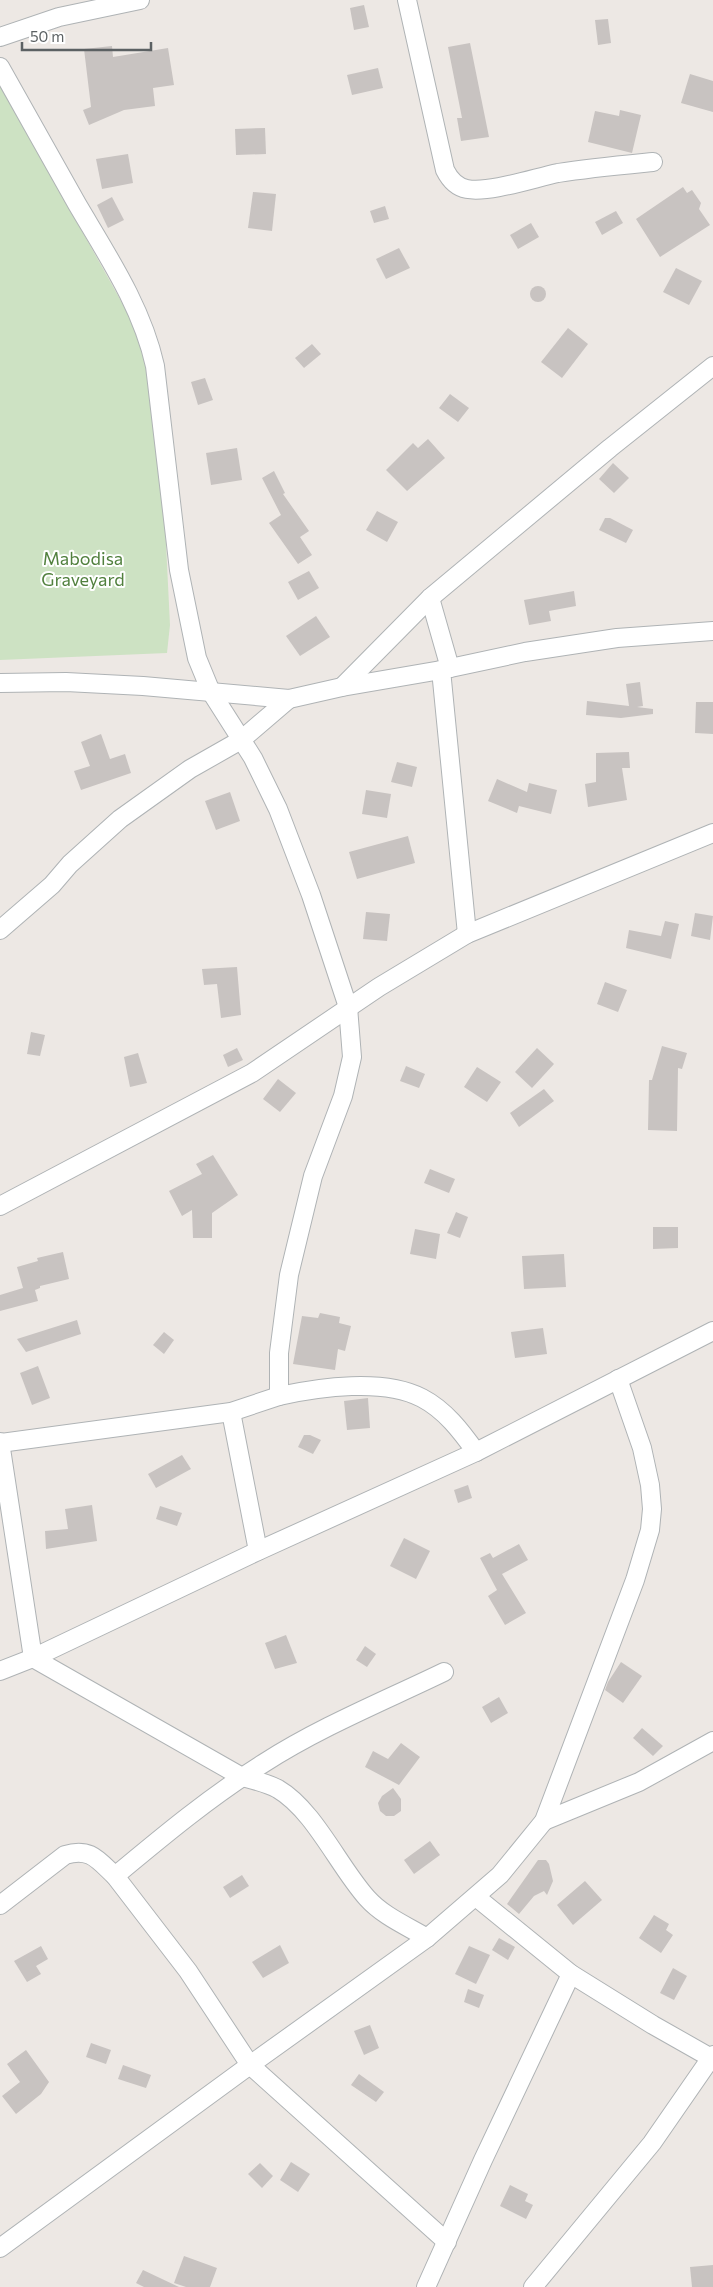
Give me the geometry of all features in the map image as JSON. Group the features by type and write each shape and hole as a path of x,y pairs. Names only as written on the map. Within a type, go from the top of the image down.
{"street":[{"path":"0,37 59,17 140,0"},
{"path":"407,0 446,170 449,179 456,185 466,190 480,190 559,173 653,162"},
{"path":"0,67 105,252 141,321 149,341 155,366 179,570 197,658 211,692 262,774 278,809 312,895 348,1007 352,1058 343,1096 313,1176 289,1275 279,1353 279,1396"},
{"path":"342,687 430,598 596,459 713,366"},
{"path":"430,598 445,669 467,934"},
{"path":"0,683 93,684 289,699 525,652 617,638 713,631"},
{"path":"0,930 52,885 70,864 120,819 190,769 240,740 289,699"},
{"path":"0,1206 252,1073 306,1038 348,1007 467,934 713,833"},
{"path":"0,1672 258,1551 476,1452 713,1331"},
{"path":"0,2248 427,1938 500,1875 544,1821 635,1580 650,1530 652,1509 650,1485 642,1448 618,1379"},
{"path":"33,1658 0,1443 231,1412 279,1396 306,1390 341,1386 387,1388 421,1398 443,1413 476,1452"},
{"path":"231,1412 258,1551"},
{"path":"33,1658 242,1777 265,1783 279,1790 304,1812 368,1899 387,1915 427,1938"},
{"path":"115,1876 176,1826 242,1777 303,1740 444,1672"},
{"path":"544,1821 639,1782 713,1741"},
{"path":"0,1905 65,1855 85,1852 95,1858 115,1876 188,1971 250,2065 447,2242"},
{"path":"476,1897 571,1974 653,2025 712,2057 652,2143 533,2287"},
{"path":"430,2286 483,2160 571,1974"}],"green space":[{"name":"Mabodisa Graveyard","path":"0,84 145,344 161,442 170,625 167,653 0,660"}],"building":[{"path":"364,5 369,27 354,30 350,8"},
{"path":"608,19 611,43 598,45 595,20"},
{"path":"470,43 489,137 461,141 457,118 462,118 448,47"},
{"path":"112,46 113,57 168,48 174,85 153,88 155,106 124,110 89,125 83,110 91,107 84,49"},
{"path":"378,68 383,88 352,95 347,75"},
{"path":"690,74 713,81 713,112 681,103"},
{"path":"620,110 641,115 632,153 588,142 595,111 619,116"},
{"path":"265,128 266,154 236,155 235,129"},
{"path":"128,154 133,183 102,189 96,159"},
{"path":"683,187 687,193 692,190 701,203 699,209 710,225 660,257 636,219"},
{"path":"253,192 276,194 272,231 248,228"},
{"path":"112,197 124,220 108,228 97,205"},
{"path":"385,206 389,219 374,223 370,211"},
{"path":"616,211 623,223 602,235 595,222"},
{"path":"531,223 539,237 518,249 510,235"},
{"path":"399,248 410,268 386,279 376,259"},
{"path":"676,268 702,281 689,305 663,292"},
{"path":"538,286 544,288 546,294 544,300 538,302 532,300 530,294 532,288"},
{"path":"568,328 588,344 562,378 541,362"},
{"path":"312,344 321,354 304,368 295,358"},
{"path":"205,378 213,400 198,405 191,382"},
{"path":"450,394 469,408 458,422 439,408"},
{"path":"428,439 445,458 407,491 386,470 413,443 418,448"},
{"path":"237,448 242,480 211,485 206,453"},
{"path":"613,463 629,478 614,493 599,479"},
{"path":"274,471 285,493 283,494 309,531 300,537 312,555 298,564 269,523 281,515 262,478"},
{"path":"377,511 398,522 387,542 366,530"},
{"path":"605,518 610,518 633,530 626,543 599,530"},
{"path":"309,571 319,588 298,600 288,582"},
{"path":"574,591 576,606 549,611 551,621 529,625 524,600"},
{"path":"316,616 330,637 300,656 286,636"},
{"path":"640,682 643,706 637,707 653,709 653,714 621,718 586,715 587,701 629,706 626,684"},
{"path":"696,702 713,702 713,734 695,733"},
{"path":"101,734 110,759 125,754 131,773 81,790 74,771 90,766 81,742"},
{"path":"629,752 630,768 622,768 627,800 588,807 585,784 596,782 596,753"},
{"path":"397,762 417,767 412,787 391,782"},
{"path":"497,779 527,792 529,783 557,790 551,814 519,806 517,813 488,801"},
{"path":"366,790 391,794 387,818 362,814"},
{"path":"230,792 240,821 216,830 205,801"},
{"path":"408,836 415,863 357,879 349,852"},
{"path":"366,912 390,914 387,941 363,939"},
{"path":"695,913 713,916 710,940 691,936"},
{"path":"665,921 679,924 671,959 626,948 629,930 661,936"},
{"path":"237,967 241,1015 221,1018 217,984 204,985 202,969"},
{"path":"605,982 627,990 618,1012 597,1004"},
{"path":"31,1032 45,1035 40,1056 27,1054"},
{"path":"662,1046 687,1053 682,1069 678,1068 677,1131 648,1130 649,1080 652,1080"},
{"path":"237,1048 243,1060 228,1067 223,1055"},
{"path":"537,1048 554,1064 532,1088 515,1072"},
{"path":"138,1053 147,1083 130,1087 124,1057"},
{"path":"406,1066 425,1074 419,1088 400,1081"},
{"path":"477,1067 501,1082 487,1102 464,1087"},
{"path":"278,1079 296,1093 280,1112 263,1099"},
{"path":"544,1089 554,1101 519,1127 510,1113"},
{"path":"213,1155 238,1195 212,1213 212,1238 193,1238 192,1210 182,1216 169,1191 202,1174 196,1164"},
{"path":"430,1169 455,1179 449,1193 424,1183"},
{"path":"456,1212 468,1217 460,1238 447,1233"},
{"path":"653,1227 678,1227 678,1248 653,1249"},
{"path":"415,1229 440,1234 436,1259 410,1254"},
{"path":"63,1252 69,1279 40,1286 40,1288 35,1290 38,1301 0,1311 0,1295 23,1288 17,1267 38,1261 37,1258"},
{"path":"564,1254 566,1287 524,1289 522,1256"},
{"path":"320,1313 340,1317 339,1323 351,1326 345,1351 338,1349 335,1370 293,1364 302,1316 318,1318"},
{"path":"77,1320 81,1334 26,1352 17,1339"},
{"path":"543,1328 547,1354 515,1358 511,1332"},
{"path":"164,1332 174,1340 164,1354 153,1345"},
{"path":"38,1366 50,1398 32,1405 20,1373"},
{"path":"368,1398 370,1428 347,1430 344,1401"},
{"path":"304,1435 310,1435 321,1440 313,1454 298,1447"},
{"path":"182,1455 191,1469 156,1488 148,1474"},
{"path":"468,1485 472,1498 458,1503 454,1490"},
{"path":"92,1505 97,1541 46,1549 45,1531 68,1529 65,1509"},
{"path":"160,1506 182,1513 177,1526 156,1519"},
{"path":"404,1538 430,1551 416,1579 390,1566"},
{"path":"519,1544 528,1560 502,1574 526,1613 505,1625 488,1596 497,1590 480,1558 490,1553 493,1558"},
{"path":"286,1635 297,1663 275,1669 265,1643"},
{"path":"365,1646 376,1654 367,1667 356,1660"},
{"path":"621,1662 642,1676 623,1703 605,1690"},
{"path":"499,1697 508,1713 491,1723 482,1707"},
{"path":"642,1728 663,1746 653,1756 633,1738"},
{"path":"401,1743 420,1757 399,1785 365,1767 373,1751 388,1759"},
{"path":"393,1788 401,1799 401,1811 394,1816 386,1816 380,1811 378,1803 382,1796"},
{"path":"430,1841 440,1855 414,1874 404,1860"},
{"path":"538,1860 546,1860 549,1864 553,1881 547,1895 544,1891 534,1896 519,1914 507,1904"},
{"path":"242,1875 249,1886 230,1898 223,1887"},
{"path":"585,1881 602,1900 573,1925 557,1905"},
{"path":"654,1915 669,1924 666,1930 673,1935 661,1953 639,1938"},
{"path":"499,1938 515,1947 508,1960 492,1950"},
{"path":"280,1945 289,1963 263,1978 252,1962"},
{"path":"41,1946 48,1959 36,1966 41,1974 27,1982 14,1961"},
{"path":"469,1946 490,1955 476,1984 455,1974"},
{"path":"673,1968 687,1976 674,2000 660,1993"},
{"path":"468,1989 484,1995 479,2008 464,2002"},
{"path":"370,2025 379,2048 364,2055 354,2031"},
{"path":"91,2043 111,2050 106,2064 86,2057"},
{"path":"26,2050 49,2082 41,2094 16,2114 2,2096 20,2082 7,2064"},
{"path":"123,2065 151,2075 146,2088 118,2079"},
{"path":"359,2074 384,2092 376,2102 351,2085"},
{"path":"291,2162 310,2174 298,2192 280,2180"},
{"path":"260,2163 273,2176 262,2188 248,2174"},
{"path":"510,2185 528,2194 525,2201 533,2205 526,2219 500,2206"},
{"path":"184,2256 217,2268 210,2287 186,2287 174,2283"},
{"path":"713,2265 713,2287 692,2287 690,2267"},
{"path":"143,2270 179,2287 144,2287 136,2283"}]}
